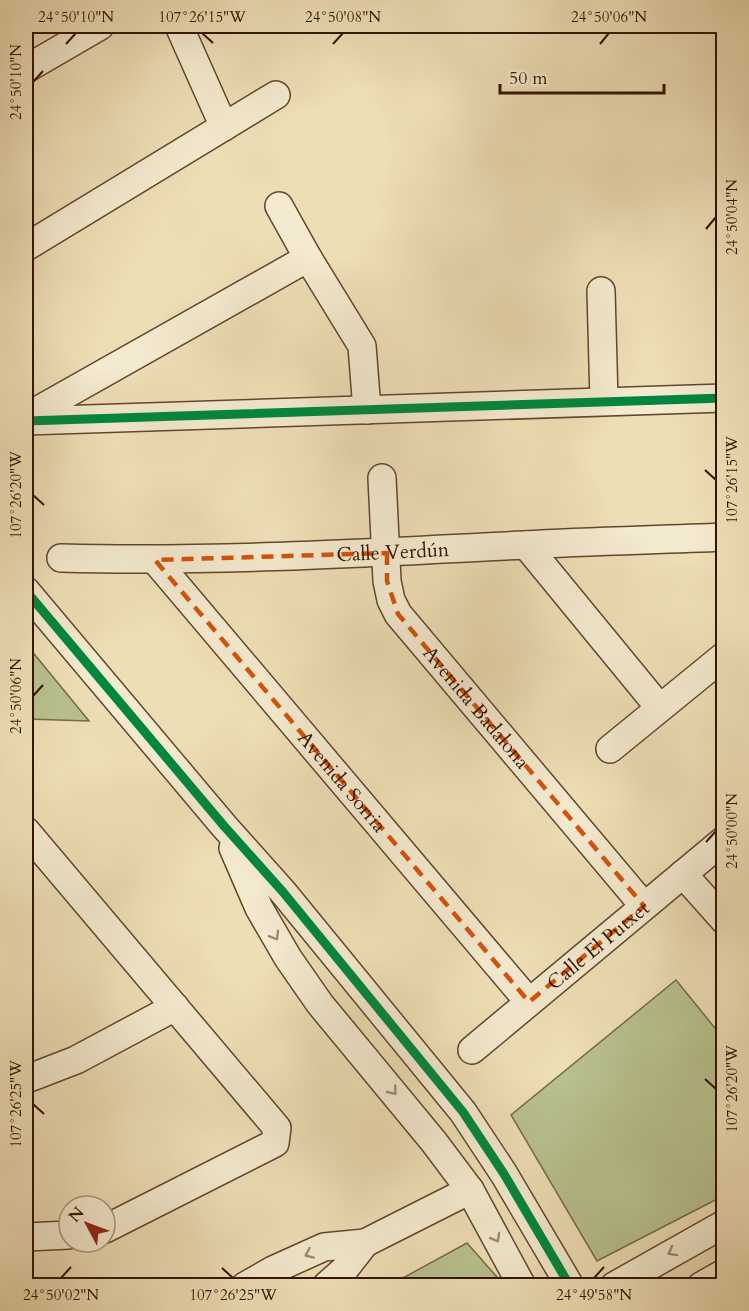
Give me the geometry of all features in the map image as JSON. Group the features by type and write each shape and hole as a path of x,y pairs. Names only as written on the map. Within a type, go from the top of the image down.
{"street":[{"path":"26,69 100,26"},
{"path":"179,26 224,127"},
{"path":"26,247 276,95"},
{"path":"279,206 362,346 367,410"},
{"path":"26,419 308,258"},
{"path":"601,291 604,401"},
{"path":"26,419 723,398"},
{"name":"Avenida Badalona","path":"382,478 387,581 398,614 644,906"},
{"name":"Calle Verdún","path":"61,558 155,560 387,553 526,544 723,537"},
{"path":"526,544 659,707"},
{"name":"Avenida Sorria","path":"155,560 528,1002"},
{"path":"26,591 224,826 283,892 463,1112 504,1174 570,1286"},
{"path":"610,749 723,656"},
{"path":"224,826 259,908 288,958 320,1004 434,1142 470,1190 522,1286"},
{"path":"26,831 277,1128 275,1143 117,1222"},
{"name":"Calle El Putxet","path":"472,1050 723,840"},
{"path":"683,874 723,920"},
{"path":"259,908 265,891 273,888 283,892"},
{"path":"26,1077 32,1077 76,1060 175,1007"},
{"path":"245,1286 273,1270 324,1247 365,1243 470,1190"},
{"path":"614,1286 723,1224"},
{"path":"26,1237 57,1236"},
{"path":"326,1286 344,1270 365,1243"},
{"path":"701,1286 723,1273"}],"highlighted area":[{"path":"387,553 387,581 398,614 644,906 529,1002 155,560"}],"green space":[{"path":"26,644 89,721 26,719"},
{"path":"676,980 723,1038 723,1196 597,1261 511,1115"},
{"path":"467,1243 504,1285 390,1285"}],"cycle path":[{"path":"26,421 724,398"},
{"path":"26,591 224,826 283,892 463,1112 504,1174 570,1286"}]}
